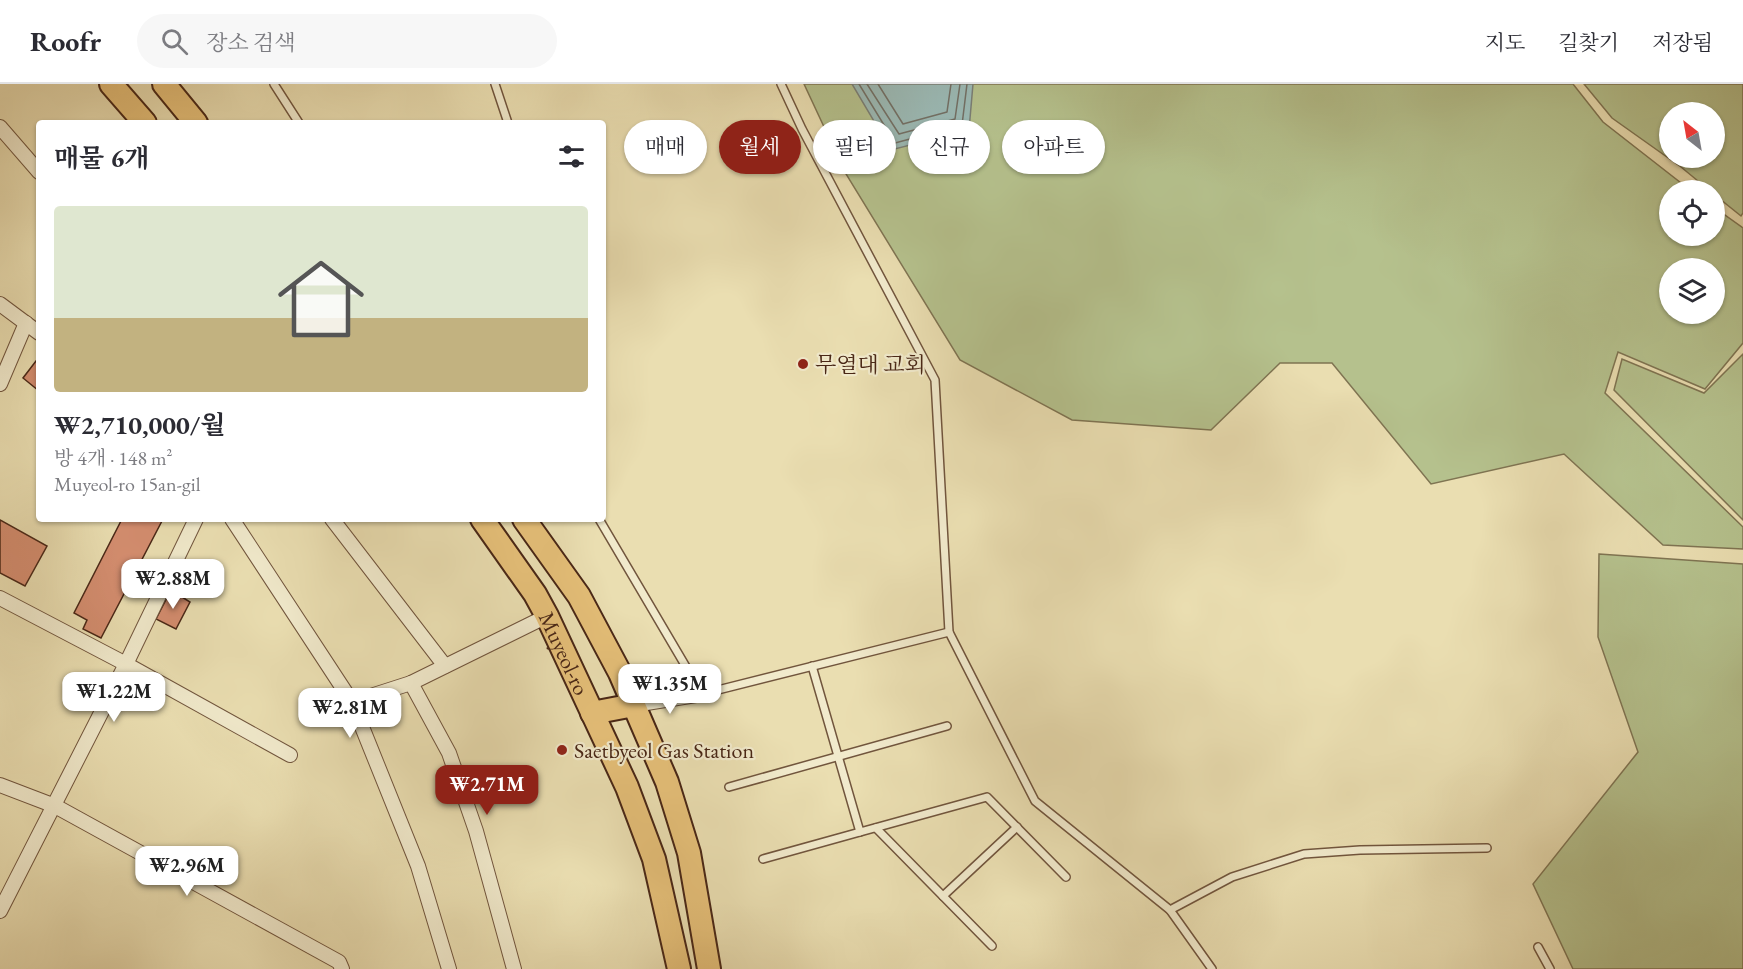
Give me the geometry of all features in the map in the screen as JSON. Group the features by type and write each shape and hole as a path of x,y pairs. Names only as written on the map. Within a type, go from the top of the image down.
{"main road":[{"path":"111,84 142,120"},
{"path":"164,84 194,120"},
{"name":"Muyeol-ro","path":"484,522 535,594 547,616 627,787 654,859 679,969"},
{"name":"Muyeol-ro","path":"526,522 579,596 620,673 667,782 689,853 709,969"},
{"path":"592,713 634,705"}],"street":[{"path":"0,127 36,169"},
{"path":"0,304 36,331"},
{"path":"0,384 26,323"},
{"path":"0,911 55,806 195,522"},
{"path":"234,522 352,702 418,866 449,969"},
{"path":"334,522 445,666"},
{"path":"0,598 126,664 290,755"},
{"path":"352,702 411,683 547,616"},
{"path":"411,683 449,753 476,831 514,969"},
{"path":"634,705 702,694"},
{"path":"0,785 55,806 339,962 342,969"}],"lane":[{"path":"274,84 297,120"},
{"path":"495,84 507,120"},
{"path":"781,84 802,129 935,380 949,632 1035,801 1170,910 1212,969"},
{"path":"600,522 702,694 949,632"},
{"path":"812,666 860,832"},
{"path":"729,787 947,726"},
{"path":"763,859 987,797 1066,877"},
{"path":"944,896 1017,827"},
{"path":"876,828 992,946"},
{"path":"1170,910 1232,877 1304,854 1360,850 1487,848"},
{"path":"1538,947 1550,969"}],"green space":[{"path":"804,84 1573,84 1603,122 1677,180 1659,180 1659,246 1725,246 1725,215 1743,228 1743,343 1705,389 1618,352 1605,393 1743,527 1743,549 1663,545 1564,454 1431,484 1332,363 1280,363 1211,430 1072,420 960,360 846,174 896,174 896,120 821,120"},
{"path":"1584,84 1743,84 1743,213 1741,216 1725,203 1725,180 1697,180 1682,168 1725,168 1725,102 1659,102 1659,151 1612,118"},
{"path":"1743,354 1743,520 1614,390 1622,359 1704,393"},
{"path":"1599,554 1743,564 1743,969 1573,969 1533,884 1638,752 1598,637"}],"water":[{"path":"852,84 973,84 970,120 908,120 908,146 896,149 896,120 873,120"}],"building":[{"path":"36,361 36,389 23,378"},
{"path":"0,520 47,546 25,586 0,573"},
{"path":"120,522 161,522 101,638 83,629 87,620 74,613"},
{"path":"171,590 190,602 176,629 156,619"}],"place":[{"name":"무열대 교회","path":"803,364"},
{"name":"Saetbyeol Gas Station","path":"562,750"}]}
